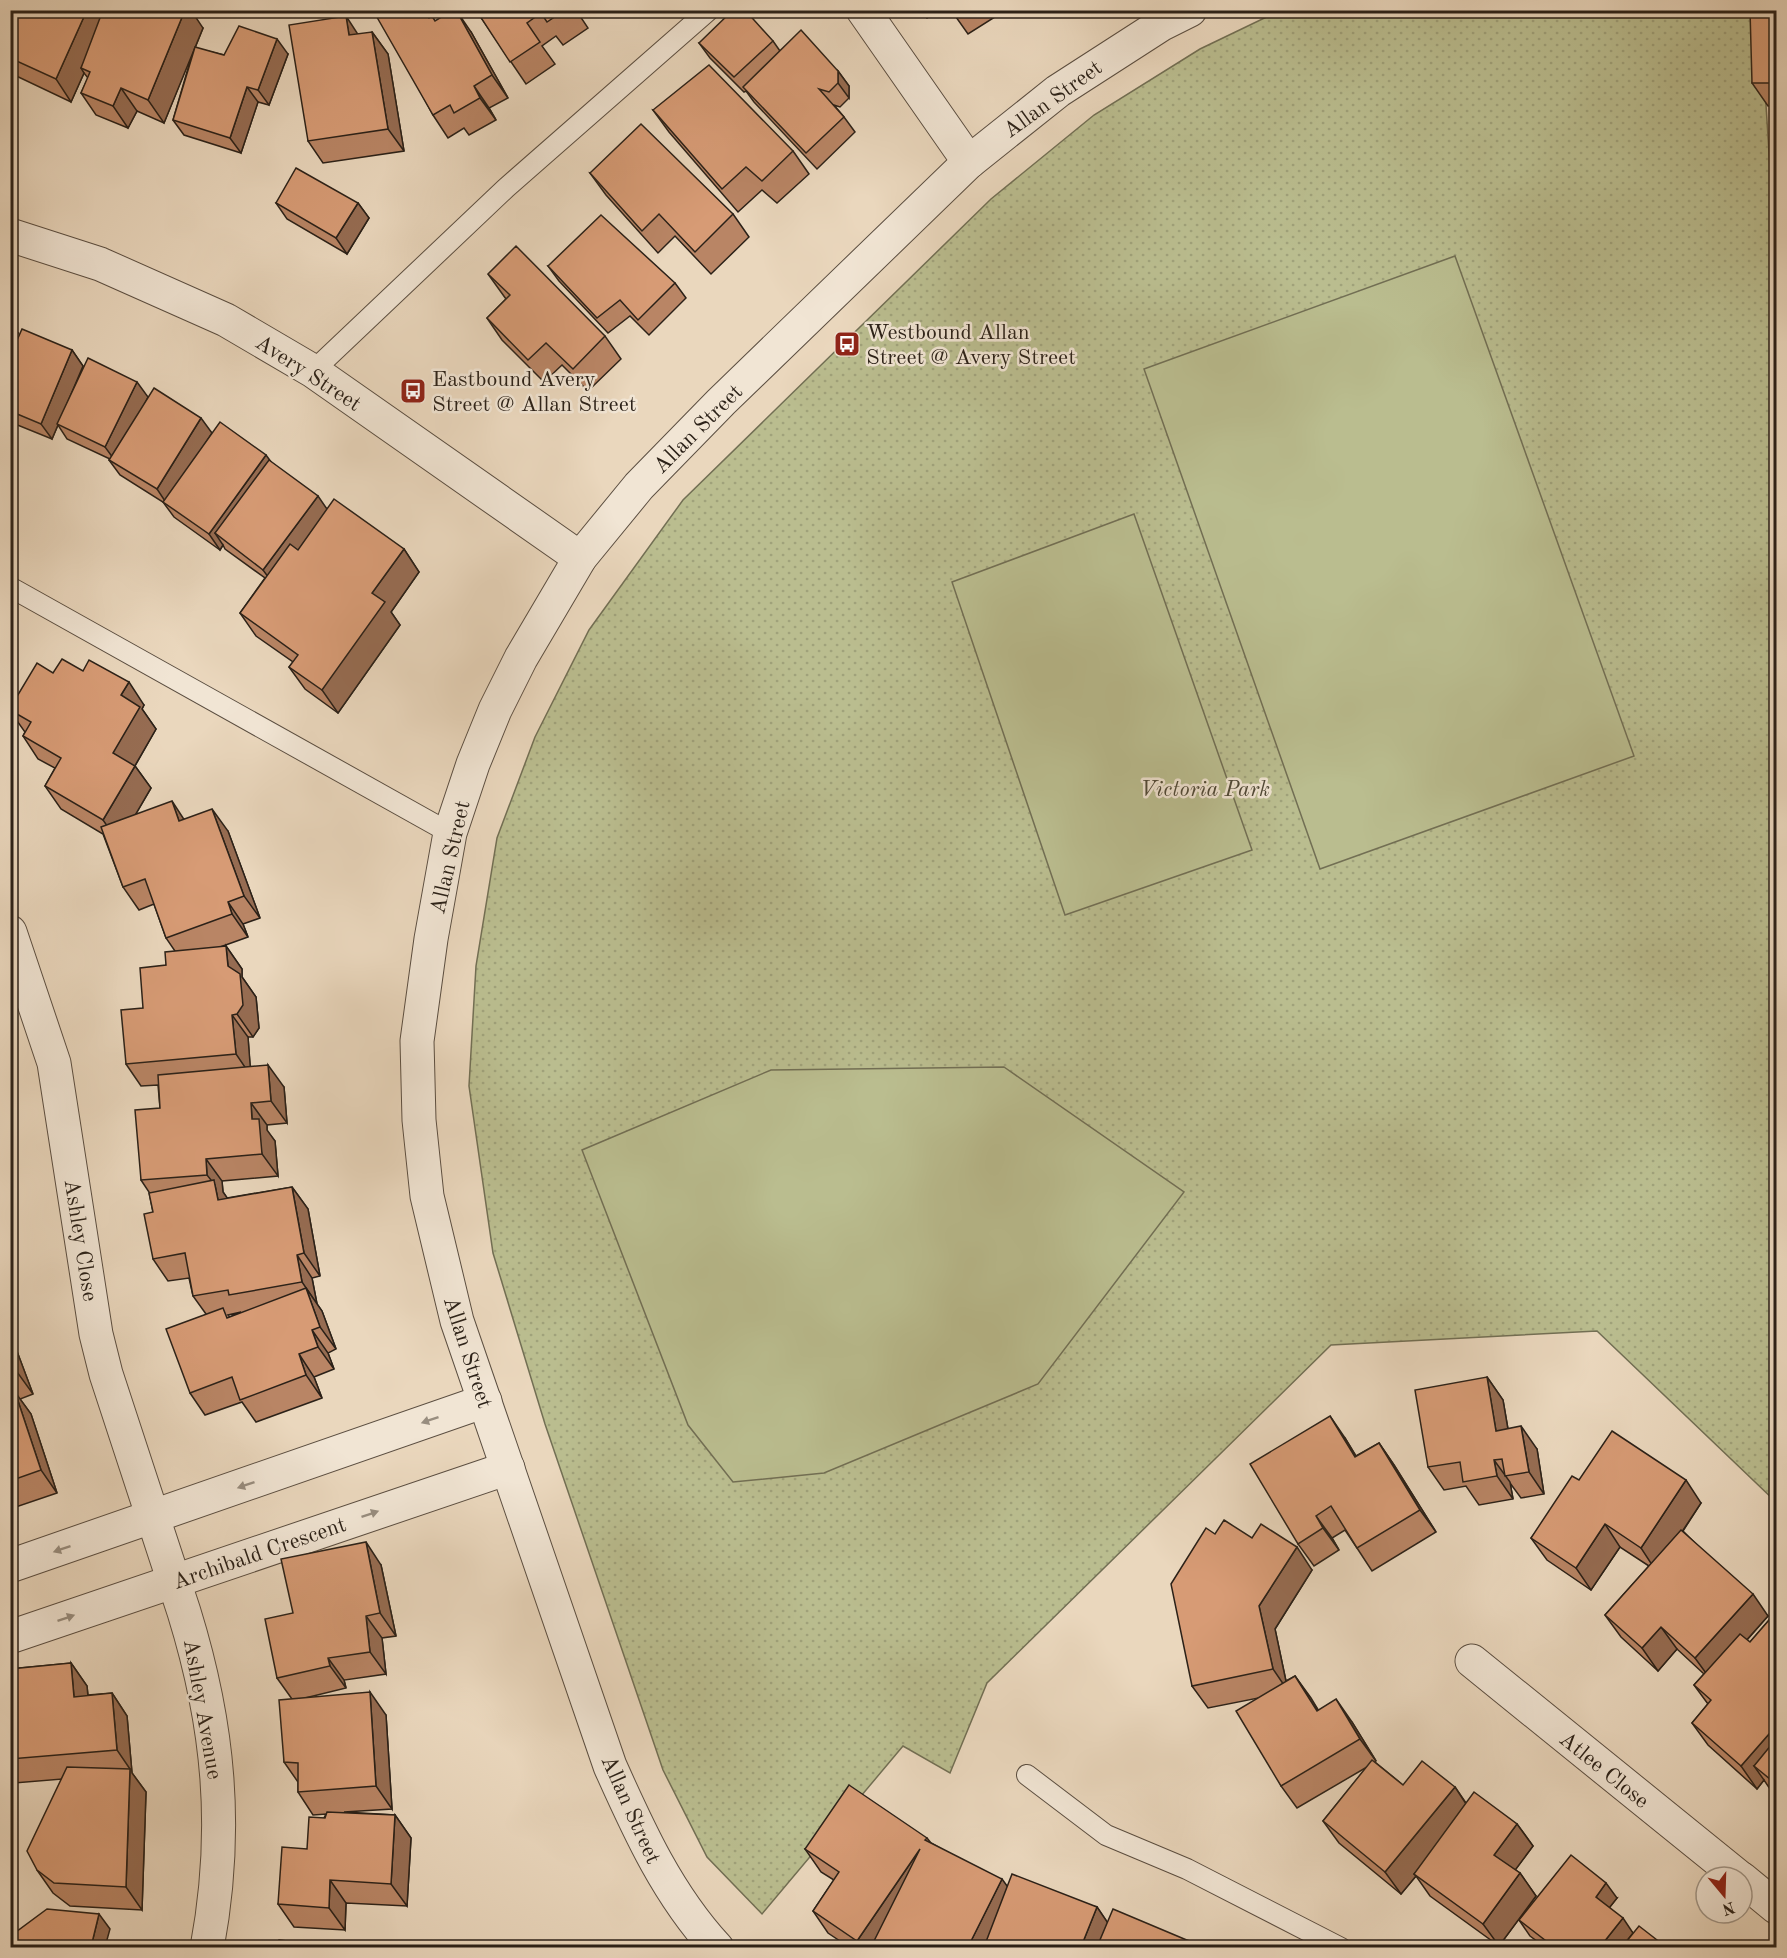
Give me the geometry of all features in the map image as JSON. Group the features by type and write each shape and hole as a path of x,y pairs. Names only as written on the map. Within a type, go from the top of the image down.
{"street":[{"path":"863,10 969,162"},
{"name":"Allan Street","path":"717,1947 667,1883 635,1823 610,1766 457,1321 441,1259 427,1196 419,1120 417,1041 431,939 450,833 473,764 495,710 521,658 580,558 639,486 712,411 969,162 1058,91 1162,24 1190,10"},
{"name":"Avery Street","path":"10,235 100,264 226,320 313,371 580,558"},
{"name":"Ashley Close","path":"10,932 54,1063 96,1334 118,1414 157,1532"},
{"path":"10,1566 157,1532 485,1401"},
{"name":"Archibald Crescent","path":"10,1637 508,1468"},
{"name":"Ashley Avenue","path":"157,1532 196,1651 207,1698 219,1784 220,1835 207,1947"},
{"name":"Atlee Close","path":"1472,1661 1724,1865"},
{"name":"Atlee Close","path":"1754,1889 1776,1907"}],"lane":[{"path":"313,371 506,188 709,10"},
{"path":"10,587 450,833"},
{"path":"1028,1775 1106,1835 1187,1869 1341,1947"}],"green space":[{"name":"Victoria Park","path":"1279,11 1760,11 1772,199 1776,199 1776,1502 1597,1331 1331,1345 987,1683 950,1773 903,1746 762,1914 707,1857 663,1770 545,1424 493,1253 469,1086 476,966 497,838 535,737 589,630 683,500 991,199 1094,115 1200,49"},
{"path":"1455,256 1634,756 1320,869 1144,369"},
{"path":"1134,514 1252,850 1065,915 952,582"},
{"path":"1004,1067 1184,1192 1038,1384 824,1473 733,1482 688,1425 582,1150 771,1070"}],"building":[{"path":"10,10 87,10 56,79 10,58"},
{"path":"103,10 119,10 131,14 133,10 185,10 148,100 121,88 113,106 81,93 90,72 81,68"},
{"path":"377,10 425,10 429,18 432,16 435,21 456,10 492,75 474,86 480,98 454,113 450,105 433,115 374,12"},
{"path":"476,10 565,10 547,22 541,13 527,23 540,42 510,62"},
{"path":"733,10 745,10 773,41 734,77 699,43"},
{"path":"1750,10 1776,10 1776,83 1752,83"},
{"path":"346,16 349,35 372,32 388,129 308,141 289,25"},
{"path":"239,26 277,39 258,90 247,87 230,138 173,120 195,47 224,55"},
{"path":"801,30 838,71 838,83 829,92 819,89 844,117 806,153 743,87"},
{"path":"709,65 793,151 762,181 746,167 722,189 653,110"},
{"path":"641,124 733,214 695,252 659,214 642,231 590,173"},
{"path":"296,168 358,203 336,238 276,203"},
{"path":"601,215 675,283 638,320 620,300 597,318 548,266"},
{"path":"516,246 605,336 573,369 546,343 528,360 487,318 510,295 488,274"},
{"path":"22,329 72,350 41,424 10,411 10,356"},
{"path":"88,358 137,382 105,447 57,424"},
{"path":"154,388 201,418 157,489 109,460"},
{"path":"220,422 266,455 209,534 163,502"},
{"path":"269,460 318,496 263,570 215,533"},
{"path":"334,499 404,549 372,593 385,602 322,690 289,667 298,655 240,613 290,544 298,550"},
{"path":"62,659 83,671 89,660 129,682 121,695 140,707 113,753 135,766 103,820 45,786 61,758 23,736 31,722 10,710 37,663 53,673"},
{"path":"172,801 179,821 212,809 244,896 228,902 232,914 166,938 145,879 123,887 101,827"},
{"path":"226,946 228,966 240,974 243,1005 237,1014 232,1015 236,1054 126,1064 121,1010 143,1008 140,968 166,965 165,952"},
{"path":"268,1065 271,1101 251,1103 252,1119 259,1119 262,1154 206,1159 207,1175 141,1180 135,1110 160,1108 158,1075"},
{"path":"214,1180 218,1200 292,1187 304,1253 297,1255 302,1282 229,1295 228,1290 193,1296 185,1253 153,1259 144,1214 153,1212 149,1193"},
{"path":"306,1288 320,1327 312,1330 318,1347 299,1354 306,1375 240,1400 232,1377 190,1393 166,1329 223,1308 227,1318"},
{"path":"10,1353 17,1372 10,1374"},
{"path":"1487,1377 1496,1431 1521,1426 1529,1472 1505,1476 1502,1459 1494,1460 1497,1476 1463,1482 1460,1462 1428,1467 1415,1390"},
{"path":"15,1392 41,1470 10,1481 10,1394"},
{"path":"1330,1416 1355,1457 1379,1443 1420,1510 1357,1548 1331,1506 1316,1516 1323,1528 1298,1544 1250,1464"},
{"path":"1612,1431 1686,1480 1641,1548 1605,1524 1576,1568 1531,1538 1572,1476 1579,1480"},
{"path":"1224,1520 1252,1538 1261,1524 1297,1547 1259,1606 1273,1669 1192,1686 1171,1584 1206,1528 1215,1534"},
{"path":"1681,1530 1753,1594 1695,1658 1661,1627 1642,1648 1605,1615"},
{"path":"366,1542 380,1613 366,1616 370,1652 328,1658 330,1666 277,1678 265,1619 293,1613 281,1559"},
{"path":"1776,1612 1776,1726 1741,1766 1692,1723 1711,1700 1694,1685 1740,1634 1750,1642"},
{"path":"71,1663 74,1697 112,1693 117,1750 10,1759 10,1669"},
{"path":"1295,1676 1317,1711 1336,1699 1360,1739 1281,1786 1236,1711"},
{"path":"370,1692 376,1786 298,1792 298,1763 284,1762 279,1700"},
{"path":"1776,1739 1776,1784 1754,1766"},
{"path":"1372,1760 1403,1785 1422,1761 1455,1787 1385,1872 1323,1821"},
{"path":"67,1767 130,1769 126,1887 54,1883 37,1870 27,1851"},
{"path":"849,1785 927,1838 925,1840 1002,1879 968,1947 871,1947 920,1849 857,1941 813,1911 839,1872 805,1849"},
{"path":"1474,1792 1517,1824 1494,1855 1520,1873 1483,1924 1414,1874"},
{"path":"327,1812 395,1815 391,1884 330,1880 329,1908 278,1904 282,1847 307,1849 309,1817 325,1818"},
{"path":"1571,1855 1606,1883 1596,1897 1623,1918 1600,1947 1567,1947 1562,1943 1554,1947 1519,1920"},
{"path":"1012,1874 1097,1907 1081,1947 984,1947"},
{"path":"47,1909 99,1914 91,1947 12,1947 16,1932"},
{"path":"1113,1909 1189,1941 1187,1947 1097,1947"},
{"path":"1639,1926 1666,1947 1622,1947"},
{"path":"279,1940 339,1947 278,1947"}],"place":[{"name":"Westbound Allan Street @ Avery Street","path":"847,344"},
{"name":"Eastbound Avery Street @ Allan Street","path":"413,391"}]}
